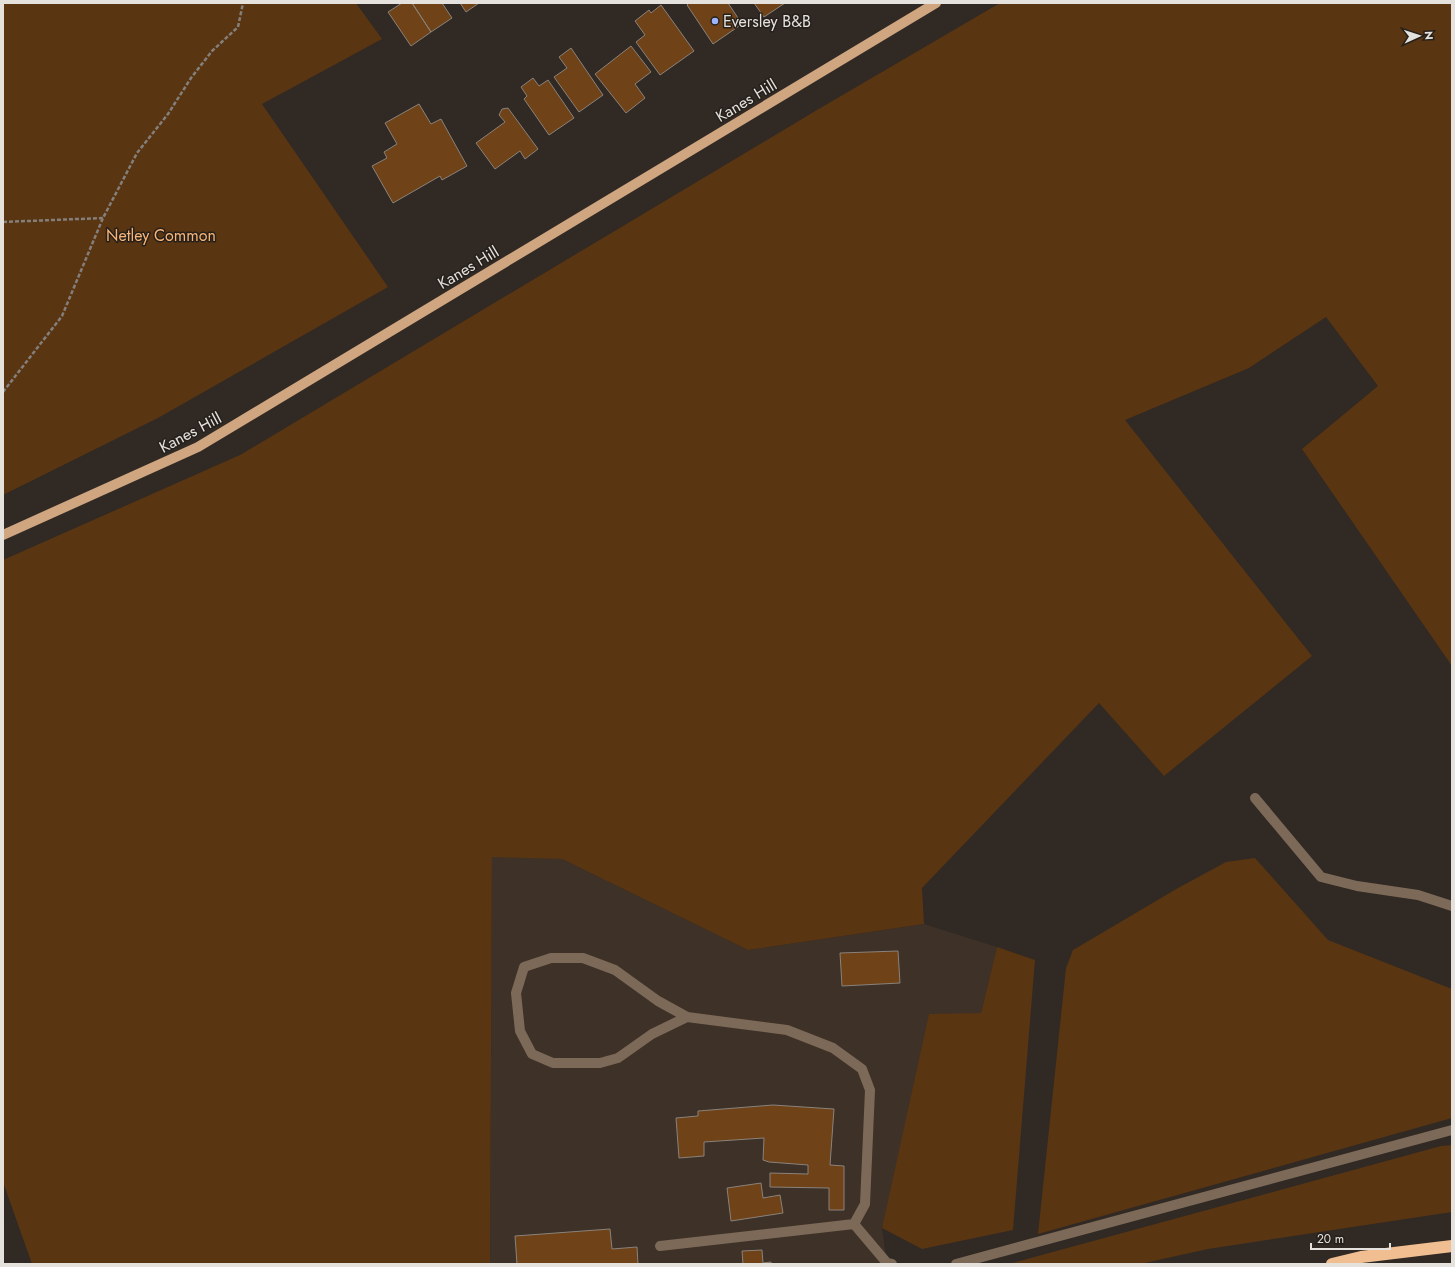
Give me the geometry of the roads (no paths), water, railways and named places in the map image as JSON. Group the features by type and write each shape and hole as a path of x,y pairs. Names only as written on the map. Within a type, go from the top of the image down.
{"highway":[{"path":"1332,1264 1361,1257 1452,1246"}],"main road":[{"name":"Kanes Hill","path":"3,535 198,447 936,3"}],"lane":[{"path":"1255,798 1320,877 1357,886 1418,895 1452,906"},
{"path":"687,1017 652,1034 618,1058 600,1063 553,1063 532,1054 520,1031 516,993 524,967 552,958 583,958 615,970 658,1001 687,1017 787,1030 832,1048 862,1069 870,1090 865,1204 854,1224"},
{"path":"956,1264 1452,1130"},
{"path":"660,1246 854,1224"},
{"path":"854,1224 887,1263 892,1264"}],"place":[{"name":"Eversley B&B","path":"715,21"}],"park label":[{"name":"Netley Common","path":"161,235"}]}
